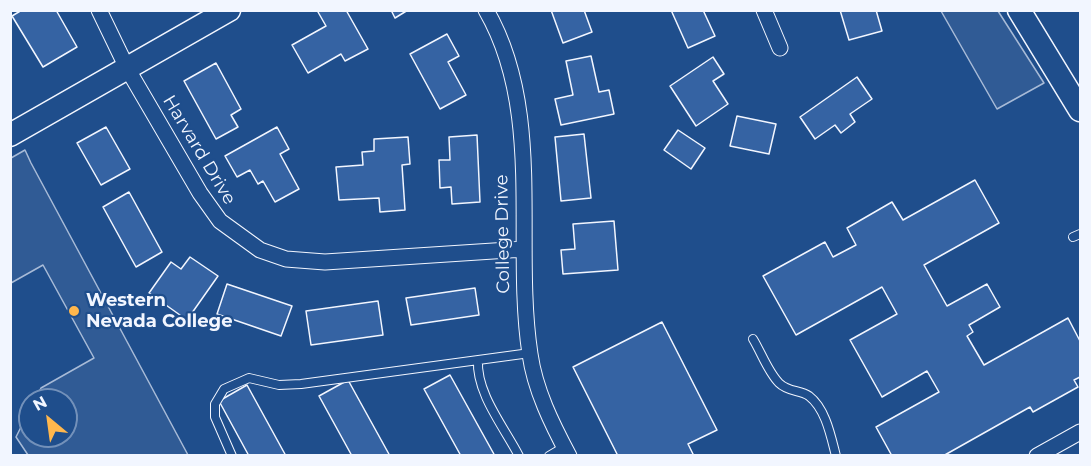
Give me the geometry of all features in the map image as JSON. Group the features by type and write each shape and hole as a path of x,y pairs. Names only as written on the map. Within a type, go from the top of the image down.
{"street":[{"name":"Harvard Drive","path":"99,10 127,68 220,220 260,250 286,258 326,262 524,249"},
{"path":"10,135 228,10"},
{"name":"College Drive","path":"486,10 509,59 516,89 524,249 524,300 530,353 543,401 567,451"},
{"path":"764,10 780,48"},
{"path":"1019,10 1080,110"},
{"path":"1037,456 1080,432"}],"lane":[{"path":"753,339 778,382 789,391 808,395 819,408 829,430 836,456"},
{"path":"232,456 215,417 215,404 224,389 249,378 279,385 302,384 530,353"},
{"path":"478,360 477,374 519,456"},
{"path":"549,456 567,451"}],"shaded area":[{"path":"941,11 998,11 1044,83 997,109"},
{"path":"25,150 188,455 28,455 23,448 78,448 78,388 41,388 94,358 43,265 11,283 11,158"}],"building":[{"path":"22,10 56,10 77,47 43,67 12,16"},
{"path":"346,10 368,49 345,61 341,54 308,73 292,45 326,26 318,12"},
{"path":"391,10 408,10 395,18"},
{"path":"551,10 584,10 592,32 563,43"},
{"path":"671,10 703,10 715,36 688,48"},
{"path":"840,10 876,10 882,31 849,40"},
{"path":"447,34 459,56 448,62 466,95 440,109 410,54"},
{"path":"591,56 599,92 609,90 614,114 561,125 555,99 573,95 566,61"},
{"path":"713,57 724,74 713,81 728,104 696,126 670,86"},
{"path":"216,63 241,109 231,115 238,127 216,139 184,81"},
{"path":"857,77 872,99 850,114 855,122 841,133 835,125 815,139 800,117"},
{"path":"737,116 776,124 769,154 730,146"},
{"path":"106,127 130,169 101,185 77,143"},
{"path":"277,127 289,149 280,154 299,189 275,202 263,181 258,184 250,170 237,177 225,156"},
{"path":"678,130 705,148 691,169 664,150"},
{"path":"584,134 591,198 561,201 555,137"},
{"path":"477,135 480,202 452,204 451,187 440,188 439,160 450,160 449,137"},
{"path":"408,137 410,164 402,165 405,210 380,212 379,198 339,200 336,167 363,165 362,152 374,151 374,139"},
{"path":"975,180 999,223 924,265 947,306 987,284 1000,307 969,325 973,332 967,336 984,365 1068,318 1080,341 1080,377 1074,380 1078,387 1033,412 1030,407 943,456 892,456 876,427 939,392 927,371 882,397 850,340 897,314 882,287 796,335 763,276 825,242 833,257 856,245 847,228 892,202 903,220"},
{"path":"129,192 162,252 136,267 103,207"},
{"path":"614,221 618,270 563,274 561,250 575,249 573,224"},
{"path":"190,257 218,276 187,320 149,293 171,262 181,269"},
{"path":"227,284 292,306 281,336 217,314"},
{"path":"475,288 479,315 411,325 406,298"},
{"path":"378,301 383,335 311,345 306,311"},
{"path":"662,322 717,430 688,444 694,456 618,456 573,367"},
{"path":"450,375 495,456 461,456 424,389"},
{"path":"348,380 390,456 352,456 319,396"},
{"path":"247,385 286,456 249,456 219,401"}],"place":[{"name":"Western Nevada College","path":"74,311"}]}
